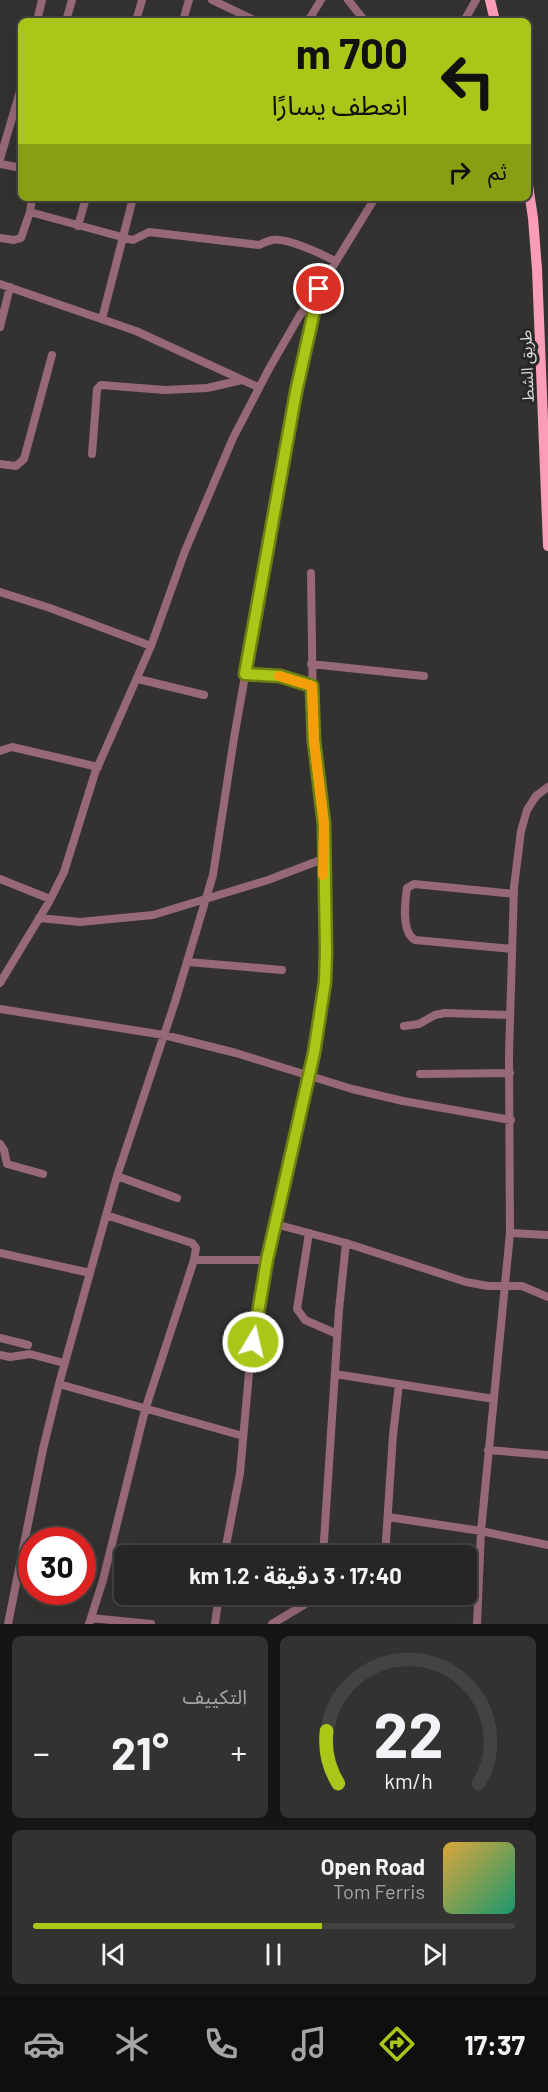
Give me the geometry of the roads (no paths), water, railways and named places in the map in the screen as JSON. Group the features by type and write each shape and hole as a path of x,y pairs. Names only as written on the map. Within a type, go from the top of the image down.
{"main road":[{"path":"490,0 494,18"},
{"name":"طريق الشط","path":"530,201 537,269 548,546"}],"street":[{"path":"38,18 42,0"},
{"path":"67,18 72,0"},
{"path":"137,18 142,0"},
{"path":"184,18 189,0"},
{"path":"212,0 250,18"},
{"path":"310,18 321,0"},
{"path":"348,0 363,18"},
{"path":"466,18 476,0"},
{"path":"18,98 0,159 1,164 18,167"},
{"path":"0,238 14,240 21,238 32,201"},
{"path":"78,226 85,201"},
{"path":"102,319 132,201"},
{"path":"0,984 64,872 98,767 138,679 193,531 233,438 286,338 373,201"},
{"path":"30,212 133,240 149,232 259,245 279,240 309,249 335,261"},
{"path":"0,284 102,319 167,345 258,387"},
{"path":"0,327 10,287"},
{"path":"8,1624 43,1449 64,1363 117,1176 188,962 218,851 245,674 296,392 319,289"},
{"path":"0,464 16,466 24,459 52,355"},
{"path":"92,454 97,389 101,386 165,390 207,388 243,380"},
{"path":"226,1545 240,1473 250,1362 267,1260 298,1128 325,982 324,824 314,741 311,573"},
{"path":"0,592 151,646"},
{"path":"311,664 424,676"},
{"path":"245,674 280,676 312,686"},
{"path":"138,679 204,694"},
{"path":"0,751 12,747 98,767"},
{"path":"477,1624 481,1531 510,1233 510,1015 514,894 520,831 527,810 536,796 548,787"},
{"path":"39,918 80,922 145,917 268,880 323,859"},
{"path":"0,879 50,899"},
{"path":"512,949 416,940 409,936 406,929 406,896 407,888 414,884 514,894"},
{"path":"188,962 282,970"},
{"path":"0,1009 164,1035 236,1053 352,1089 403,1101 511,1120"},
{"path":"404,1026 419,1024 439,1014 510,1015"},
{"path":"420,1074 510,1073"},
{"path":"0,1144 7,1164 44,1174"},
{"path":"117,1176 177,1198"},
{"path":"106,1215 192,1243 196,1248 145,1410 101,1588 90,1621 151,1624"},
{"path":"275,1224 346,1242 466,1282 488,1286 522,1286 548,1297"},
{"path":"309,1233 297,1309 305,1320 338,1334"},
{"path":"510,1233 548,1235"},
{"path":"323,1545 346,1242"},
{"path":"0,1253 90,1273"},
{"path":"194,1260 267,1260"},
{"path":"0,1338 27,1345"},
{"path":"0,1355 10,1357 30,1354 64,1363"},
{"path":"336,1374 494,1399"},
{"path":"59,1384 243,1437"},
{"path":"385,1545 399,1384"},
{"path":"488,1450 548,1455"},
{"path":"387,1517 481,1531 548,1545"},
{"path":"215,1624 218,1605"},
{"path":"272,1624 304,1605"}]}
